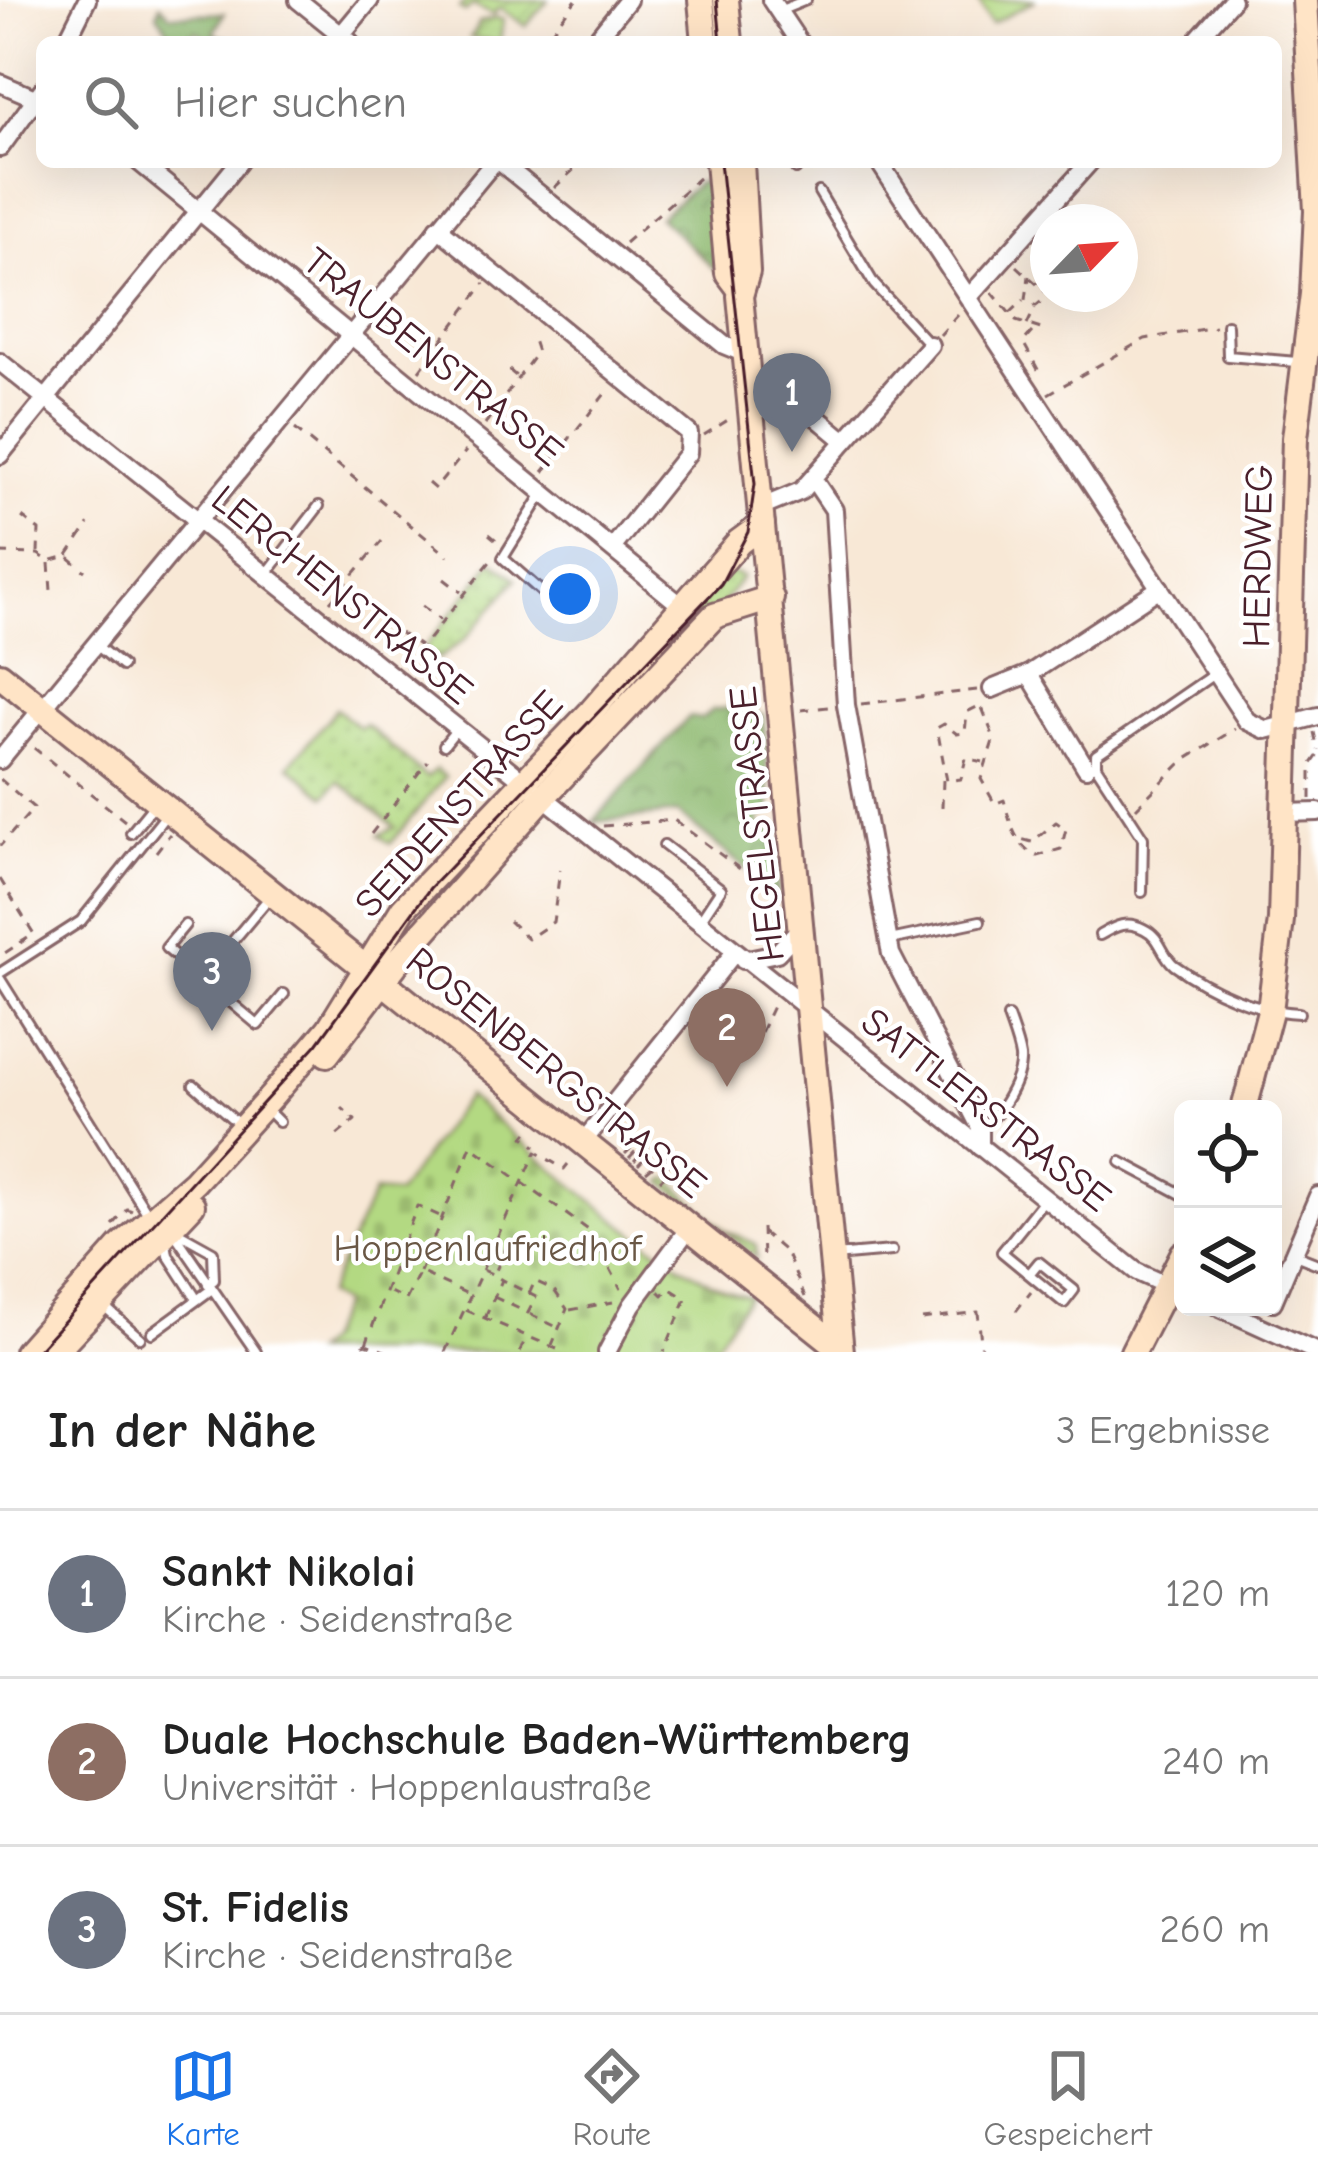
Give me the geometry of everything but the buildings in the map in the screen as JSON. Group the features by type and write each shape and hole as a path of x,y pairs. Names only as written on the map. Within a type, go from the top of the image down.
{"street":[{"path":"69,36 88,0"},
{"path":"298,0 338,36"},
{"path":"345,36 370,0"},
{"path":"598,36 628,0"},
{"path":"700,0 704,36"},
{"path":"726,0 729,36"},
{"path":"1200,36 1232,0"},
{"name":"HERDWEG","path":"1246,1100 1270,1011 1281,920 1304,813 1290,726 1295,438 1306,363 1317,211 1305,0"},
{"path":"775,5 796,36"},
{"path":"0,83 36,96"},
{"path":"0,148 36,102"},
{"name":"TRAUBENSTRASSE","path":"146,168 354,337 544,481 682,607"},
{"path":"0,455 234,168"},
{"path":"0,760 35,746 38,713 492,168"},
{"path":"504,168 724,345 746,354"},
{"name":"HEGELSTRASSE","path":"740,168 747,272 740,289 840,1350"},
{"path":"883,168 1247,721 1266,730 1318,716"},
{"path":"969,297 1085,168"},
{"name":"HEGELSTRASSE","path":"710,169 728,273 740,289"},
{"path":"438,228 685,426 692,440 688,453 614,546"},
{"name":"SEIDENSTRASSE","path":"532,790 761,517 813,479 930,345"},
{"name":"LERCHENSTRASSE","path":"0,362 811,1014"},
{"path":"791,396 845,441"},
{"path":"813,479 834,510 846,705 888,940 980,1127 980,1148"},
{"path":"992,688 1029,674 1160,588"},
{"name":"SEIDENSTRASSE","path":"42,1341 276,1119 375,972 425,883 532,790 714,616 771,598"},
{"path":"1029,674 1086,768"},
{"name":"ROSENBERGSTRASSE","path":"0,675 38,713 165,816 375,972 840,1350"},
{"path":"583,1142 739,957 777,953 803,925"},
{"name":"SEIDENSTRASSE","path":"42,1341 100,1303 165,1226 194,1183 375,972"},
{"name":"SATTLERSTRASSE","path":"811,1014 1138,1272 1174,1289"},
{"path":"1282,1281 1318,1196"},
{"path":"607,1352 632,1305 689,1228"},
{"path":"1133,1352 1174,1289"},
{"path":"1243,1316 1317,1352"},
{"path":"1263,1326 1267,1316"}],"lane":[{"path":"775,5 806,0"},
{"path":"819,191 874,284 930,345"},
{"path":"1227,326 1228,356 1306,363"},
{"path":"544,481 505,549 507,567 552,601 579,590"},
{"path":"266,576 319,506"},
{"path":"95,645 122,666"},
{"path":"1142,892 1143,838 1096,766 1099,749 1216,674"},
{"path":"444,746 456,730"},
{"path":"131,833 165,816"},
{"path":"165,816 81,921 0,976 165,1226 256,1352"},
{"path":"664,845 721,889 698,924"},
{"path":"202,978 273,893"},
{"path":"888,940 980,921"},
{"path":"1100,935 1123,923 1141,927 1157,937 1169,961 1210,987 1270,1011 1299,1013"},
{"path":"185,925 166,948 258,1025 284,994"},
{"path":"980,1127 991,1122 1021,1062 1008,1017"},
{"path":"194,1085 243,1127"},
{"path":"1121,1162 1174,1191"},
{"path":"1030,1274 1039,1262 1074,1290 1064,1303 1002,1252 1045,1199"},
{"path":"152,1334 214,1280 213,1252 165,1226"},
{"path":"165,1226 168,1255 194,1295"},
{"path":"833,1256 892,1251"},
{"path":"1293,1255 1318,1264"},
{"path":"100,1303 140,1338"}],"path":[{"path":"548,36 576,0"},
{"path":"535,32 545,36"},
{"path":"553,189 576,168"},
{"path":"626,242 710,169"},
{"path":"1007,256 1028,276 1026,299 1010,313"},
{"path":"418,373 493,272"},
{"path":"1026,299 1030,302"},
{"path":"999,302 1027,326 1044,330"},
{"path":"1027,326 1033,312"},
{"path":"448,318 454,324"},
{"path":"930,345 954,319"},
{"path":"1035,397 1054,392 1145,339 1227,326"},
{"path":"1034,329 1023,342 1041,375"},
{"path":"428,483 435,489 481,431 537,352 533,340"},
{"path":"509,370 519,378"},
{"path":"544,481 620,374"},
{"path":"706,434 735,417"},
{"path":"284,420 448,556"},
{"path":"450,456 458,461"},
{"path":"22,517 39,530 38,554"},
{"path":"0,553 38,554 49,561 67,556 89,524"},
{"path":"396,680 463,593 505,549 489,534"},
{"path":"316,617 382,541"},
{"path":"67,556 85,571"},
{"path":"49,561 50,591"},
{"path":"444,579 463,593"},
{"path":"422,606 441,621"},
{"path":"400,633 422,647"},
{"path":"878,702 992,688"},
{"path":"942,807 944,778 937,728 944,724 963,734 967,712 981,705 994,738 983,762 983,787 995,804 1004,800 1017,838 1026,850 1043,856 1061,849 1066,829 1056,822 1032,842 1017,838"},
{"path":"782,712 826,707"},
{"path":"1128,814 1183,761 1247,721"},
{"path":"35,746 124,821"},
{"path":"1304,813 1311,765 1318,755"},
{"path":"944,778 961,779 966,758 983,762"},
{"path":"371,834 428,761"},
{"path":"0,779 34,808 0,846"},
{"path":"156,852 165,816"},
{"path":"602,826 674,820 740,868"},
{"path":"509,921 528,939 553,922 560,870"},
{"path":"0,879 34,934 0,956"},
{"path":"761,1032 774,1003"},
{"path":"337,1136 355,1120 342,1108"},
{"path":"528,1132 524,1137 564,1169 568,1164"},
{"path":"650,1145 634,1156 650,1145"},
{"path":"650,1145 666,1160"},
{"path":"388,1292 406,1300 471,1146 590,1231 632,1305"},
{"path":"446,1352 538,1148"},
{"path":"666,1160 654,1175 666,1160"},
{"path":"367,1344 417,1206 442,1217"},
{"path":"760,1267 762,1230 786,1252 806,1298"},
{"path":"494,1275 507,1245 495,1240"},
{"path":"482,1269 536,1297 528,1313"},
{"path":"420,1272 470,1295"},
{"path":"485,1318 502,1280"},
{"path":"529,1294 536,1281 554,1290 559,1305 567,1309 609,1301 632,1305"},
{"path":"1016,1311 1039,1281"},
{"path":"648,1283 663,1294 669,1288 686,1299 664,1352"},
{"path":"494,1297 559,1329"},
{"path":"552,1345 567,1309"},
{"path":"464,1310 564,1352"},
{"path":"922,1318 978,1312 982,1352"},
{"path":"520,1352 527,1335"},
{"path":"346,1352 367,1344 387,1352"}],"green space":[{"path":"466,0 548,0 526,26 499,8 493,15 472,5 465,12 459,8"},
{"path":"978,0 1036,0 991,24"},
{"path":"160,5 170,15 224,13 214,34 219,36 170,33 157,14"},
{"path":"503,20 501,36 471,36 480,22"},
{"path":"710,181 718,272 659,217 698,183"},
{"path":"493,561 517,579 465,639 438,659 424,648"},
{"path":"726,571 742,577 719,609 550,786"},
{"path":"755,705 756,715 763,715 771,813 760,816 760,827 772,827 779,896 678,813 593,822 689,717 702,719 712,710"},
{"path":"336,709 360,728 365,724 427,778 436,769 445,777 390,844 379,835 395,827 339,781 326,796 289,766"},
{"name":"Hoppenlaufriedhof","path":"467,1096 646,1242 721,1287 749,1295 710,1352 313,1352 324,1342 342,1304 326,1295 374,1192 397,1194"},
{"path":"668,1178 726,1231 756,1244 757,1258 663,1182"}],"tram line":[{"path":"717,0 720,36"},
{"path":"36,1352 317,1044 430,888 721,584 748,532 755,484 721,168"}],"place":[{"name":"Sankt Nikolai","path":"792,452"},
{"name":"St. Fidelis","path":"212,1031"},
{"name":"Duale Hochschule Baden-Württemberg","path":"727,1087"}]}
